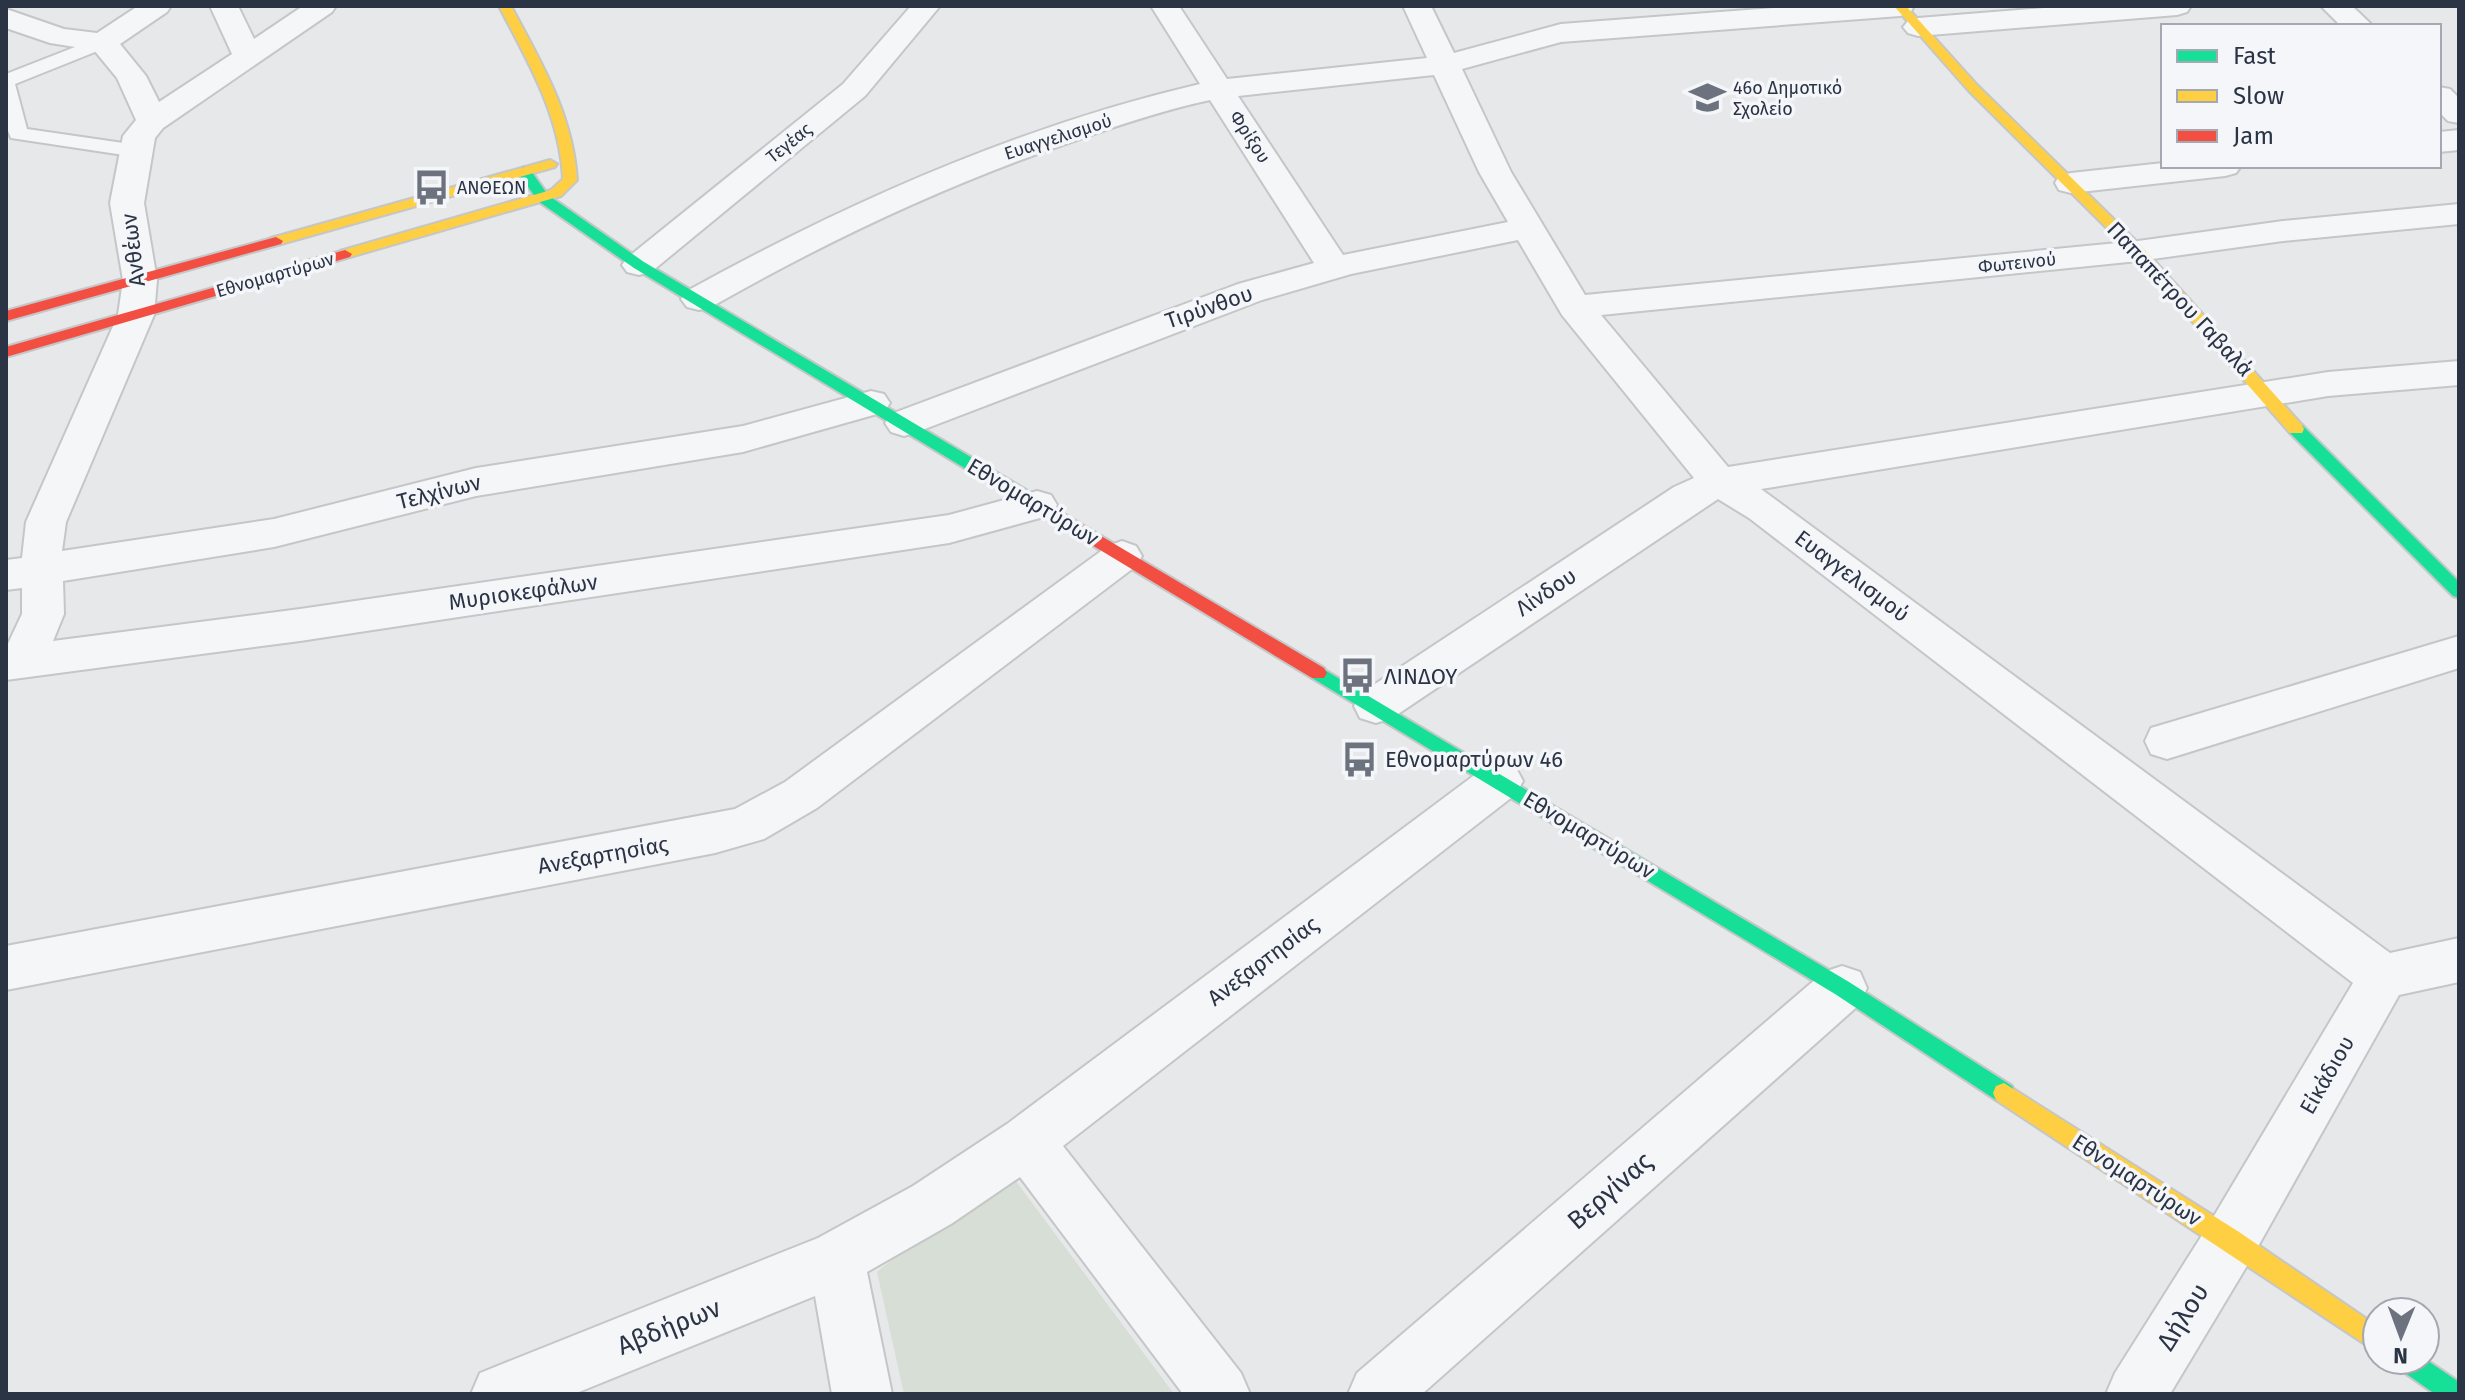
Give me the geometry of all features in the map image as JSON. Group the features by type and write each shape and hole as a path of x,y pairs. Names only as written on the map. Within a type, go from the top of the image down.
{"street":[{"path":"6,18 60,37 103,42 157,6"},
{"path":"224,6 248,57"},
{"name":"Ανθέων","path":"15,664 43,614 25,573 42,545 54,499 138,298 127,203 139,136 152,121 322,6"},
{"path":"505,6 566,132 572,159 570,180 550,196"},
{"name":"Τεγέας","path":"639,265 854,90 926,6"},
{"name":"Φρίξου","path":"1165,6 1334,268"},
{"name":"Ευαγγελισμού","path":"1417,6 1495,172 1575,307 1719,482 1763,508 2383,977"},
{"path":"1543,6 1561,33"},
{"name":"Ευαγγελισμού","path":"699,299 825,229 961,170 1145,108 1220,89 1444,64 1561,33 1906,13 2177,6"},
{"path":"2335,6 2356,24"},
{"name":"Παπαπέτρου Γαβαλά","path":"1906,13 1973,88 2138,251 2344,480 2459,592"},
{"path":"103,42 131,76 152,121"},
{"path":"2441,98 2459,114"},
{"name":"Εθνομαρτύρων","path":"6,352 138,298 524,171 572,159"},
{"path":"2071,183 2207,168"},
{"name":"Εθνομαρτύρων","path":"524,171 550,196 639,265 1842,988 2231,1240 2361,1329"},
{"name":"Εθνομαρτύρων","path":"6,316 138,298 550,196"},
{"name":"Φωτεινού","path":"1575,307 2138,251 2283,231 2459,214"},
{"name":"Τιρύνθου","path":"887,413 1204,307 1334,268 1526,228"},
{"name":"Λίνδου","path":"1376,706 1688,497 1719,482 2266,393 2328,384 2459,373"},
{"name":"Τελχίνων","path":"25,573 274,533 491,479 887,413"},
{"name":"Μυριοκεφάλων","path":"15,664 949,529 1037,505"},
{"name":"Ανεξαρτησίας","path":"6,968 715,834 747,825 801,795 1122,556"},
{"path":"2167,741 2459,652"},
{"name":"Ανεξαρτησίας","path":"836,1259 932,1205 1026,1142 1500,781"},
{"path":"2383,977 2459,960"},
{"name":"Εἰκάδιου","path":"2231,1240 2383,977"},
{"name":"Βεργίνας","path":"1378,1394 1842,988"},
{"path":"1026,1142 1220,1394"},
{"name":"Δήλου","path":"2136,1394 2231,1240"},
{"path":"836,1259 862,1394"},
{"name":"Αβδήρων","path":"501,1394 836,1259"},
{"path":"2430,1376 2456,1394"}],"lane":[{"path":"103,42 6,83 18,134 137,151"}],"shaded area":[{"path":"1004,1165 1174,1394 904,1394 877,1272"}],"traffic: fast":[{"path":"524,171 543,198 639,265 1020,494"},
{"path":"2296,429 2459,592"},
{"path":"1318,673 1842,988 2004,1093"},
{"path":"2430,1376 2456,1394"}],"traffic: slow":[{"path":"345,254 556,193 570,180 569,157 557,112 505,6"},
{"path":"1900,6 1973,88 2138,251 2296,429"},
{"path":"276,241 550,164"},
{"path":"2004,1093 2231,1240 2361,1329"}],"traffic: jam":[{"path":"6,316 276,241"},
{"path":"6,352 345,254"},
{"path":"1020,494 1318,673"}],"place":[{"name":"46ο Δημοτικό Σχολείο","path":"1707,98"},
{"name":"ΑΝΘΕΩΝ","path":"431,188"},
{"name":"ΛΙΝΔΟΥ","path":"1358,676"},
{"name":"Εθνομαρτύρων 46","path":"1359,759"}]}
